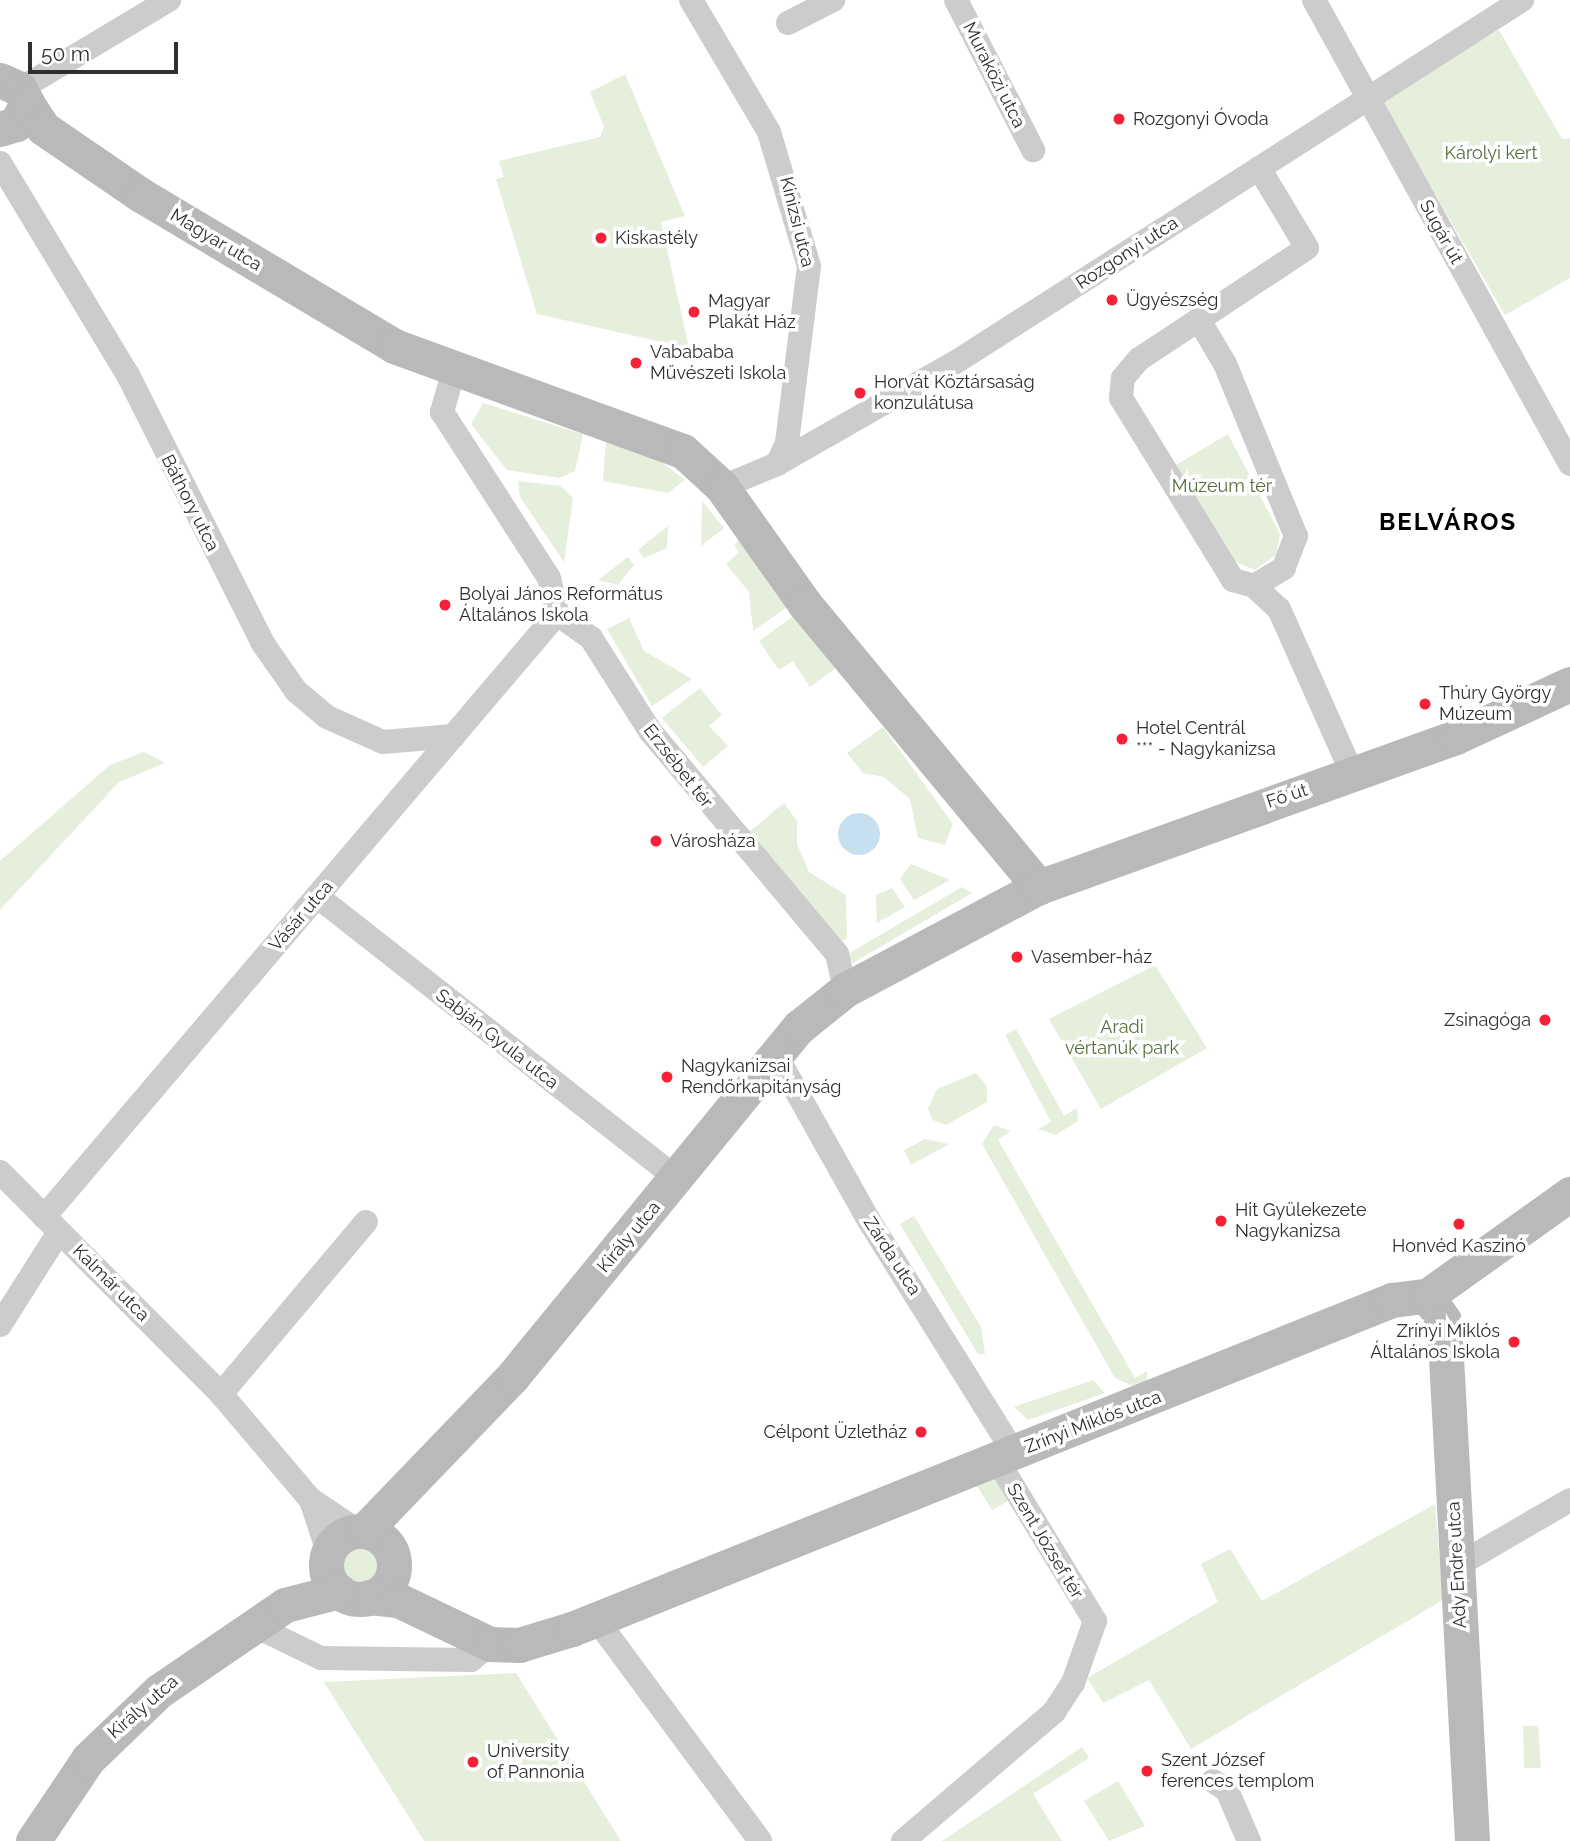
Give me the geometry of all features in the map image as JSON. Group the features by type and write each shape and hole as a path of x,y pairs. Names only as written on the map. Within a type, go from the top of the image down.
{"street":[{"path":"15,112 43,69 92,51 169,0"},
{"name":"Kinizsi utca","path":"691,0 769,132 809,266 787,443 777,464"},
{"path":"788,23 833,0"},
{"name":"Muraközi utca","path":"956,0 1032,150"},
{"name":"Sugár út","path":"1314,0 1366,100 1570,464"},
{"name":"Rozgonyi utca","path":"722,487 777,464 956,362 1522,0"},
{"name":"Magyar utca","path":"15,112 141,195 394,346 454,370"},
{"name":"Báthory utca","path":"0,163 128,375 262,642 296,691 327,717 383,742 454,736"},
{"path":"1259,168 1307,248 1129,368 1121,398 1233,580 1254,586 1279,610 1353,775"},
{"path":"1199,320 1224,364 1296,536 1284,568 1254,586"},
{"path":"557,614 549,578 446,422 442,403 454,370 664,442 722,487 804,603 1039,887"},
{"name":"Vásár utca","path":"0,1325 52,1225 318,897 557,614"},
{"name":"Erzsébet tér","path":"557,614 592,638 665,751 837,954 845,990"},
{"name":"Fő út","path":"845,990 1039,887 1116,855 1353,775 1479,728 1570,684"},
{"path":"1008,851 1116,855"},
{"name":"Sabján Gyula utca","path":"318,897 678,1178"},
{"name":"Király utca","path":"377,1546 412,1484 513,1376 678,1178 776,1055 812,1014 845,990"},
{"name":"Zárda utca","path":"776,1055 1006,1456"},
{"name":"Kalmár utca","path":"0,1172 221,1394 310,1499 377,1546"},
{"name":"Zrínyi Miklós utca","path":"341,1576 490,1644 534,1642 1392,1300 1427,1296 1570,1194"},
{"path":"221,1394 366,1222"},
{"name":"Ady Endre utca","path":"1427,1296 1444,1320 1472,1841"},
{"name":"Szent József tér","path":"902,1841 1054,1712 1073,1683 1095,1621 1006,1456"},
{"name":"Kalmár utca","path":"310,1499 341,1576"},
{"path":"1458,1565 1570,1500"},
{"path":"341,1576 338,1539 377,1546"},
{"path":"341,1576 377,1546"},
{"name":"Zrínyi Miklós utca","path":"377,1546 439,1621"},
{"name":"Király utca","path":"33,1841 75,1776 119,1726 263,1632 285,1605 341,1576"},
{"path":"596,1619 760,1841"},
{"path":"263,1632 307,1655 361,1661 471,1660 490,1644"},
{"path":"1213,1781 1227,1790 1249,1841"}],"green space":[{"name":"Károlyi kert","path":"1499,30 1562,139 1570,138 1570,278 1505,315 1380,99"},
{"path":"625,74 685,216 661,222 689,348 537,314 496,179 504,177 499,161 600,137 604,127 590,92"},
{"path":"483,403 583,434 575,471 559,478 507,470 471,424"},
{"name":"Múzeum tér","path":"1228,434 1280,534 1276,555 1255,570 1235,562 1174,466"},
{"path":"606,439 644,449 685,480 668,493 603,481"},
{"path":"518,481 561,486 573,498 564,562 520,497"},
{"path":"702,501 724,528 701,546"},
{"path":"668,526 667,548 644,558 638,550"},
{"path":"739,540 790,605 753,631 749,592 726,564 739,552 734,545"},
{"path":"628,557 634,565 618,585 598,580"},
{"path":"796,614 837,667 810,687 793,661 779,670 759,641"},
{"path":"629,618 644,651 692,679 652,706 607,629"},
{"path":"700,688 722,715 709,726 728,746 703,767 662,718"},
{"path":"883,727 953,824 945,845 918,838 910,799 884,777 863,773 847,753"},
{"path":"144,752 165,763 119,782 0,910 0,861 110,765"},
{"path":"784,803 797,821 797,844 809,872 846,895 847,938 840,943 749,832"},
{"path":"911,864 950,880 914,900 900,879"},
{"path":"962,887 972,893 853,963 846,955"},
{"path":"892,888 905,907 877,923 876,895"},
{"name":"Aradi vértanúk park","path":"1155,965 1207,1048 1101,1109 1049,1019"},
{"path":"1016,1029 1064,1116 1077,1108 1078,1121 1056,1135 1038,1129 1051,1122 1005,1035"},
{"path":"976,1073 987,1086 987,1102 946,1125 933,1120 928,1109 937,1089"},
{"path":"994,1125 1011,1131 998,1140 1135,1378 1147,1371 1147,1382 1133,1386 1115,1378 982,1144"},
{"path":"925,1139 949,1144 911,1165 904,1150"},
{"path":"914,1216 981,1327 985,1354 978,1354 900,1224"},
{"path":"1093,1380 1105,1393 1028,1420 1014,1407"},
{"path":"996,1478 1010,1500 992,1510 977,1486"},
{"path":"1435,1504 1443,1600 1191,1749 1149,1680 1103,1703 1087,1678 1218,1602 1201,1564 1230,1549 1262,1601"},
{"path":"361,1543 376,1549 382,1564 376,1579 361,1585 346,1579 340,1564 346,1549"},
{"name":"University of Pannonia","path":"516,1673 621,1841 424,1841 324,1682"},
{"path":"1523,1726 1538,1726 1541,1768 1524,1768"},
{"path":"1082,1747 1089,1758 1033,1794 1062,1841 942,1841"},
{"path":"1118,1781 1145,1826 1109,1841 1084,1801"}],"water":[{"path":"859,813 874,819 880,834 874,849 859,855 844,849 838,834 844,819"}],"place":[{"name":"Rozgonyi Óvoda","path":"1119,119"},
{"name":"Kiskastély","path":"601,238"},
{"name":"Ügyészség","path":"1112,300"},
{"name":"Magyar Plakát Ház","path":"694,312"},
{"name":"Vabababa Művészeti Iskola","path":"636,363"},
{"name":"Horvát Köztársaság konzulátusa","path":"860,393"},
{"name":"Bolyai János Református Általános Iskola","path":"445,605"},
{"name":"Thúry György Múzeum","path":"1425,704"},
{"name":"Hotel Centrál *** - Nagykanizsa","path":"1122,739"},
{"name":"Városháza","path":"656,841"},
{"name":"Vasember-ház","path":"1017,957"},
{"name":"Zsinagóga","path":"1545,1020"},
{"name":"Nagykanizsai Rendőrkapitányság","path":"667,1077"},
{"name":"Hit Gyülekezete Nagykanizsa","path":"1221,1221"},
{"name":"Honvéd Kaszinó","path":"1459,1224"},
{"name":"Zrínyi Miklós Általános Iskola","path":"1514,1342"},
{"name":"Célpont Üzletház","path":"921,1432"},
{"name":"University of Pannonia","path":"473,1762"},
{"name":"Szent József ferences templom","path":"1147,1771"}],"district":[{"name":"BELVÁROS","path":"1448,522"}]}
